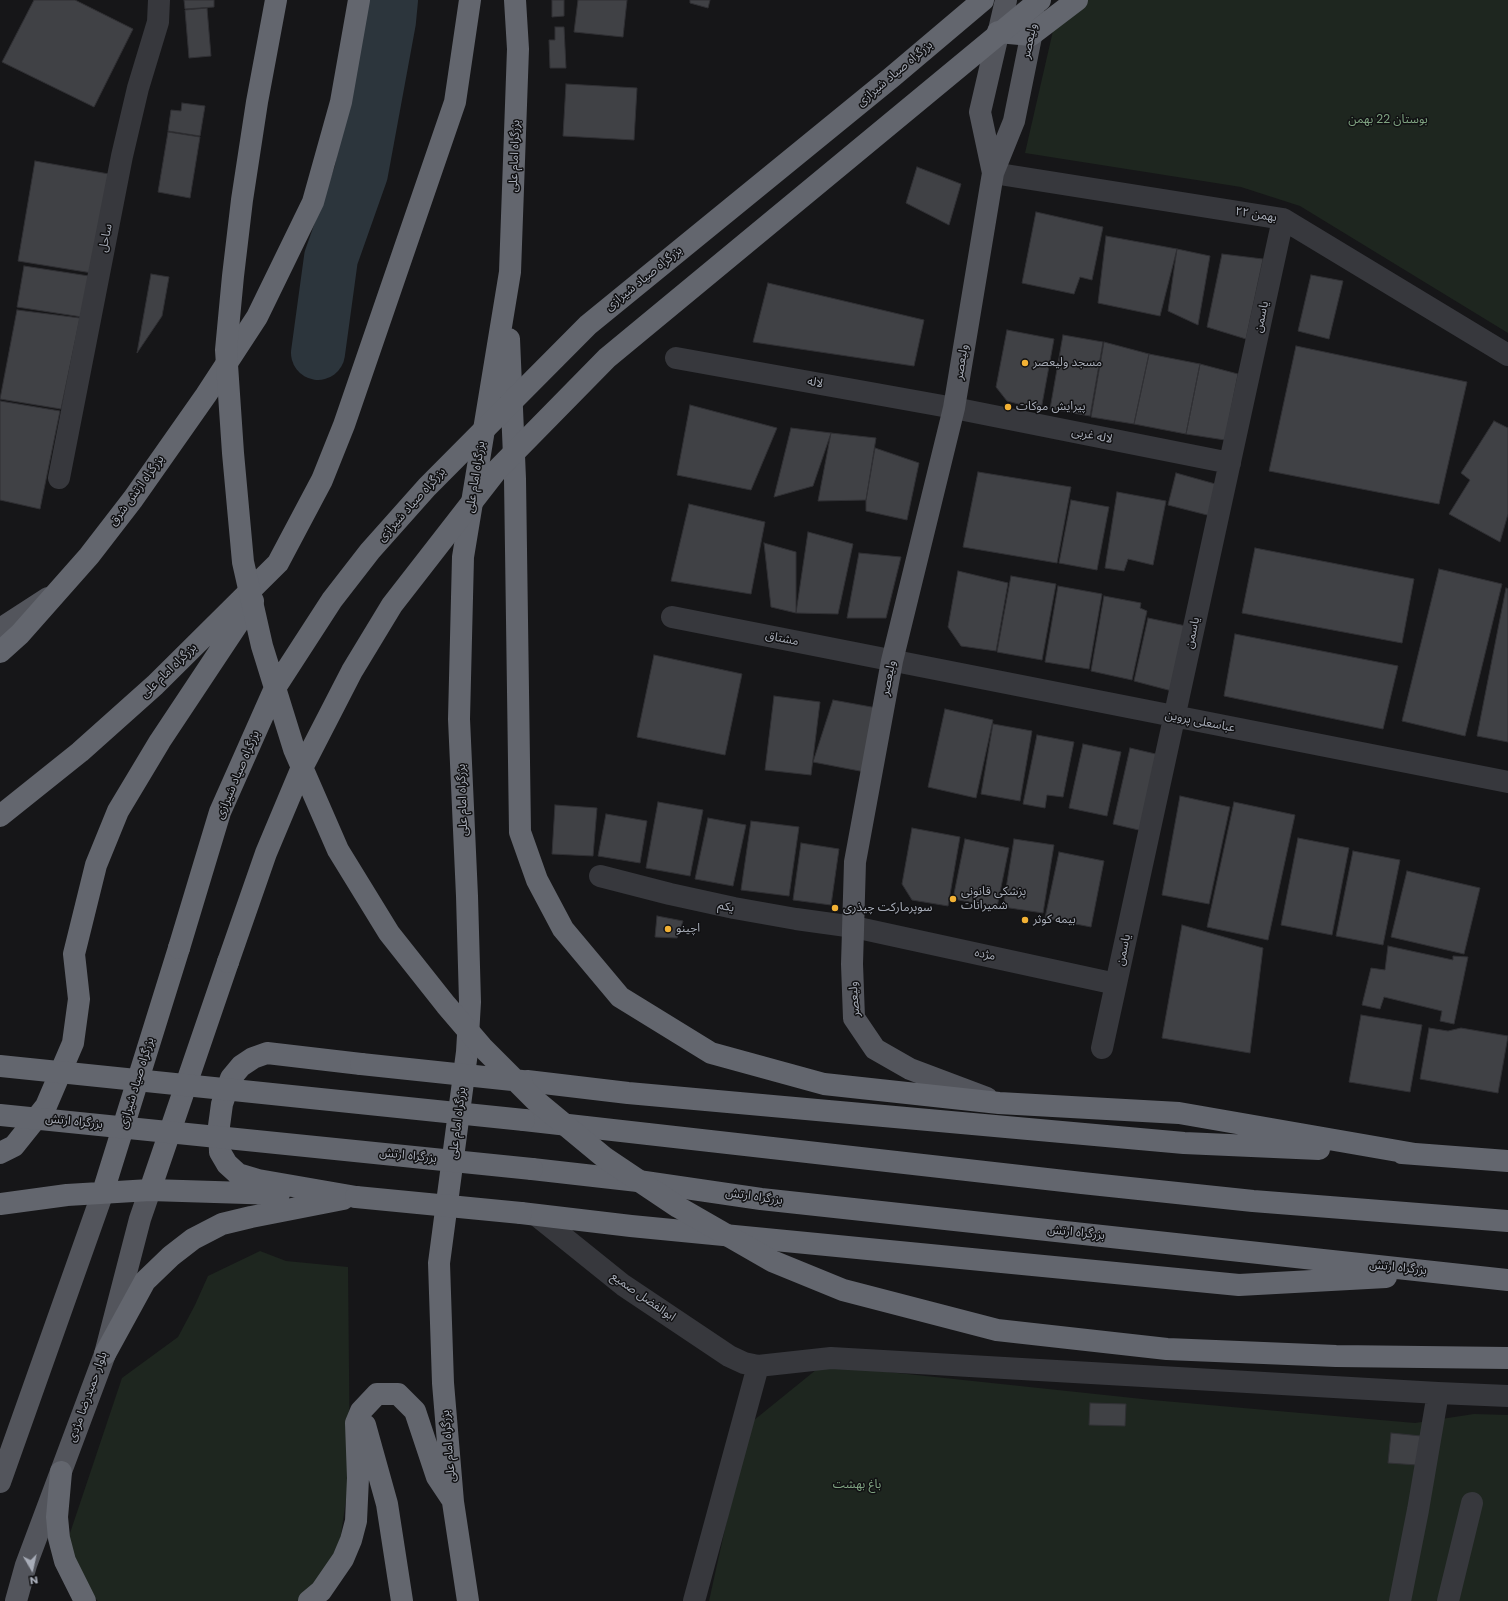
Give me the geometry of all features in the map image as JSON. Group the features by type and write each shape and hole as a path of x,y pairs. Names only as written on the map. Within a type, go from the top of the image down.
{"highway":[{"path":"276,0 257,102 242,200 232,276 226,350 233,453 243,562 262,646 294,749 338,850 389,933 446,1005 482,1047 535,1100 611,1162 678,1207 772,1260 843,1290 997,1330 1167,1349 1336,1356 1508,1358"},
{"name":"بزرگراه ارتش شرق","path":"0,652 20,634 89,556 133,499 206,395 257,317 313,202 342,102 359,0"},
{"name":"بزرگراه امام علی","path":"0,816 80,752 155,685 278,563 322,480 344,425 455,102 470,0"},
{"name":"بزرگراه امام علی","path":"468,1601 453,1502 443,1383 439,1263 467,1052 470,1002 459,719 463,557 510,272 518,49 515,0"},
{"name":"بزرگراه صیاد شیرازی","path":"103,1192 220,812 275,688 332,600 370,551 427,487 588,325 886,82 983,0"},
{"path":"150,1190 266,853 300,772 352,671 392,605 497,470 607,358 1040,0"},
{"path":"998,32 1031,35 1077,0"},
{"path":"510,272 509,345 515,480 520,832 537,880 563,929 620,997 711,1053 824,1084 999,1103 1179,1113 1415,1154"},
{"path":"0,1153 14,1146 46,1106 73,1043 79,999 74,954 96,865 118,811 160,741 278,563"},
{"path":"356,1197 258,1180 238,1174 227,1164 220,1152 219,1126 222,1104 231,1078 241,1066 253,1058 268,1053 628,1093 1184,1143 1415,1154 1508,1161"},
{"path":"0,1066 524,1120 1121,1188 1253,1201 1508,1220"},
{"name":"بزرگراه ارتش","path":"0,1114 532,1169 638,1181 761,1199 1508,1280"},
{"path":"0,1204 103,1192 150,1190 356,1197 631,1226 1239,1284 1455,1274"},
{"path":"105,1354 145,1281 171,1256 193,1239 222,1224 356,1197"},
{"path":"309,1601 321,1591 343,1559 351,1540 356,1521 358,1478 356,1423 361,1411 377,1394 398,1394 415,1411 437,1478 453,1502"},
{"path":"361,1411 387,1504 402,1601"},
{"path":"61,1472 57,1517 59,1538 65,1561 85,1601"}],"main road":[{"name":"ولیعصر","path":"993,173 980,112 1006,0"},
{"name":"ولیعصر","path":"999,1103 910,1068 875,1049 854,1018 852,964 855,862 892,661 954,408 993,173 1014,121 1031,35 1040,0"},
{"path":"0,629 55,593"},
{"name":"بلوار حمیدرضا مژدی","path":"16,1601 26,1565 105,1354 140,1219 150,1190"},
{"path":"0,1482 103,1192"}],"street":[{"name":"ساحل","path":"59,478 122,156 138,88 158,22 159,0"},
{"name":"۲۲ بهمن","path":"993,173 1284,219 1508,355"},
{"name":"یاسمن","path":"1102,1048 1284,219"},
{"name":"لاله","path":"676,358 954,408"},
{"name":"لاله غربی","path":"954,408 1230,463"},
{"name":"مشتاق","path":"672,617 892,661"},
{"name":"عباسعلی پروین","path":"892,661 1508,782"},
{"name":"یکم","path":"600,876 670,894 734,908 854,927"},
{"name":"مژده","path":"854,927 1116,984"},
{"name":"ابوالفضل صمیع","path":"528,1214 623,1285 729,1356 744,1363 758,1366 830,1358 1508,1396"},
{"path":"694,1601 758,1366"},
{"path":"1400,1601 1418,1510 1438,1393"},
{"path":"1448,1601 1472,1502"}],"green space":[{"name":"بوستان 22 بهمن","path":"1083,0 1508,0 1508,333 1300,206 1241,187 1025,153 1055,22"},
{"path":"260,1251 286,1261 348,1267 350,1472 338,1555 308,1601 98,1601 89,1592 65,1548 122,1378 178,1337 208,1276"},
{"name":"باغ بهشت","path":"822,1365 1152,1400 1415,1423 1474,1414 1508,1415 1508,1601 709,1601 748,1425"}],"building":[{"path":"34,0 75,0 133,29 94,107 2,62"},
{"path":"184,0 214,0 214,7 185,9"},
{"path":"552,0 564,0 564,16 552,17"},
{"path":"578,0 627,0 623,37 574,32"},
{"path":"690,0 710,0 708,8 690,3"},
{"path":"207,8 211,56 189,58 185,10"},
{"path":"555,27 564,27 566,68 550,68 549,40 555,40"},
{"path":"566,84 637,88 634,140 563,136"},
{"path":"182,103 205,106 200,136 168,131 171,110 181,111"},
{"path":"168,132 200,137 190,198 158,192"},
{"path":"35,161 109,174 92,273 18,261"},
{"path":"917,167 961,184 949,225 906,203"},
{"path":"1036,212 1103,227 1092,280 1080,277 1074,294 1022,283"},
{"path":"1106,236 1177,249 1160,316 1098,303"},
{"path":"1177,249 1210,256 1198,325 1168,311"},
{"path":"1222,254 1263,259 1246,339 1207,327"},
{"path":"24,266 89,276 82,317 17,307"},
{"path":"151,274 169,277 162,316 137,353"},
{"path":"1311,275 1343,281 1329,339 1298,331"},
{"path":"768,283 924,320 914,366 753,342"},
{"path":"17,310 80,318 61,409 0,399"},
{"name":"مسجد ولیعصر","path":"1007,330 1054,339 1041,410 1007,401 996,387"},
{"path":"1063,335 1103,342 1090,416 1050,409"},
{"path":"1104,342 1149,354 1134,424 1091,417"},
{"path":"1296,346 1467,382 1439,504 1269,471"},
{"path":"1149,354 1200,364 1186,434 1134,424"},
{"path":"1200,364 1238,374 1225,440 1186,434"},
{"path":"0,401 60,411 40,509 0,500"},
{"path":"690,405 777,428 751,490 677,475"},
{"path":"1494,421 1508,428 1508,514 1500,542 1449,514 1470,480 1461,473"},
{"path":"791,428 831,433 813,486 774,497"},
{"path":"831,433 876,438 866,500 818,501"},
{"path":"875,448 919,463 907,520 866,511 866,500"},
{"path":"978,472 1071,487 1057,563 963,547"},
{"path":"1176,473 1219,485 1211,516 1168,505"},
{"path":"1117,492 1166,501 1153,565 1128,559 1124,571 1105,568"},
{"path":"1071,500 1109,507 1097,570 1059,563"},
{"path":"689,504 765,522 751,594 671,581"},
{"path":"808,532 853,544 838,614 796,613"},
{"path":"764,543 796,552 796,613 771,607"},
{"path":"1255,548 1414,579 1402,643 1242,613"},
{"path":"859,553 901,557 886,618 847,618"},
{"path":"1439,569 1502,584 1465,736 1402,721"},
{"path":"958,571 1008,583 996,651 961,646 948,627"},
{"path":"1011,576 1056,584 1042,660 997,652"},
{"path":"1058,586 1102,594 1089,669 1045,662"},
{"path":"1506,588 1508,589 1508,742 1477,736"},
{"path":"1104,596 1141,603 1140,608 1147,611 1132,680 1091,671"},
{"path":"1148,618 1186,626 1172,691 1134,681"},
{"path":"1235,634 1398,666 1383,729 1224,696"},
{"path":"654,655 742,674 725,755 637,737"},
{"path":"774,696 820,702 811,775 765,770"},
{"path":"833,700 877,708 865,772 813,762"},
{"path":"945,709 993,720 976,798 928,787"},
{"path":"993,724 1032,731 1020,801 981,794"},
{"path":"1037,735 1074,742 1063,797 1047,795 1045,808 1023,804"},
{"path":"1083,744 1121,752 1107,816 1069,808"},
{"path":"1130,748 1160,755 1143,831 1113,824"},
{"path":"1180,796 1230,807 1209,904 1162,895"},
{"path":"658,802 703,810 690,876 646,868"},
{"path":"1234,802 1295,815 1268,940 1207,927"},
{"path":"555,805 597,808 593,856 552,854"},
{"path":"606,814 647,821 640,863 598,856"},
{"path":"708,818 746,825 733,886 695,879"},
{"path":"751,821 799,827 789,896 741,890"},
{"path":"912,828 960,837 948,906 912,900 902,884"},
{"path":"1298,838 1349,848 1332,935 1281,925"},
{"path":"965,839 1009,848 997,907 953,899"},
{"path":"1014,839 1054,845 1043,913 1003,907"},
{"path":"801,843 839,849 831,905 793,900"},
{"path":"1353,851 1400,860 1383,945 1336,936"},
{"path":"1059,852 1104,861 1091,927 1045,918"},
{"path":"1407,871 1480,888 1464,954 1391,937"},
{"name":"اچینو","path":"657,916 683,921 677,938 655,937"},
{"path":"1182,925 1263,948 1250,1053 1162,1038"},
{"path":"1388,946 1453,960 1453,956 1468,957 1454,1024 1440,1021 1442,1011 1384,997 1380,1009 1362,1005 1371,968 1385,970"},
{"path":"1361,1015 1422,1025 1410,1092 1349,1082"},
{"path":"1429,1028 1448,1031 1461,1028 1508,1036 1498,1093 1420,1079"},
{"path":"1090,1403 1126,1404 1125,1426 1089,1425"},
{"path":"1391,1433 1421,1436 1417,1465 1388,1463"}],"waterway":[{"path":"318,353 331,258 361,173 389,21 391,0"}],"place":[{"name":"مسجد ولیعصر","path":"1025,363"},
{"name":"پیرایش موکات","path":"1008,407"},
{"name":"پزشکی قانونی شمیرانات","path":"953,899"},
{"name":"سوپرمارکت چیذری","path":"835,908"},
{"name":"بیمه کوثر","path":"1025,920"},
{"name":"اچینو","path":"668,929"}]}
